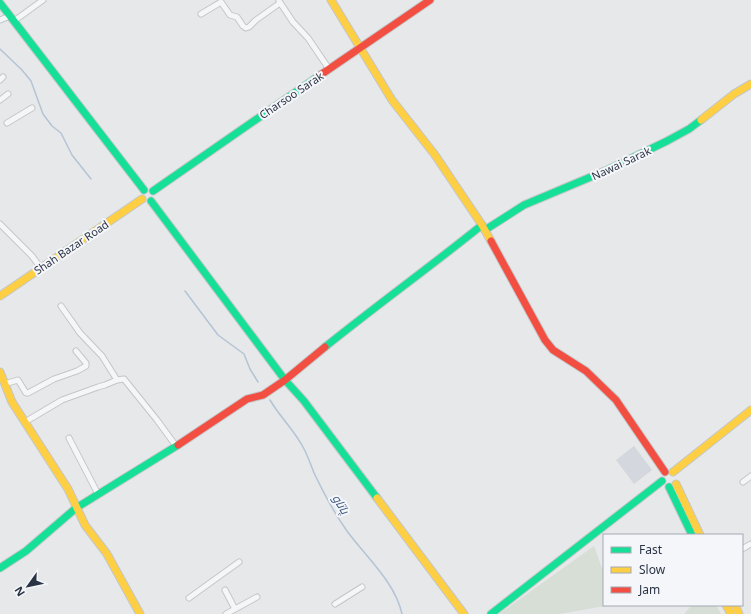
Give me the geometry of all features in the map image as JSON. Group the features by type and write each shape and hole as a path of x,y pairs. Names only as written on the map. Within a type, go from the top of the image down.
{"street":[{"path":"0,20 12,18 43,0"},
{"path":"331,0 392,100 435,155 483,228 544,340 553,350 586,371 616,400 669,472 677,479 673,486"},
{"name":"Charsoo Sarak","path":"153,191 430,0"},
{"path":"201,14 221,2 230,15 237,17 246,28 279,1 293,22 308,38 329,69"},
{"path":"0,2 144,190"},
{"name":"Nawai Sarak","path":"0,568 26,551 76,508 176,446 247,399 263,395 285,380 367,313 483,228 524,205 605,171 667,141 689,129 709,115 734,94 751,84"},
{"path":"0,100 8,94"},
{"path":"7,123 32,108"},
{"path":"148,189 153,191 154,196 147,202 142,199 141,193 144,190 148,189"},
{"name":"Shah Bazar Road","path":"0,296 40,267 142,199"},
{"path":"151,200 285,380 308,407 464,614"},
{"path":"0,224 32,256 40,267"},
{"path":"61,306 80,332 102,356 117,380"},
{"path":"4,384 18,380 26,393 28,393 54,379 77,371 86,366 86,363 76,351"},
{"path":"0,372 12,402 68,489 85,525 106,554 140,614"},
{"path":"25,422 62,400 98,387 105,386 117,380 124,379 176,446"},
{"path":"673,486 664,486 662,476 751,410"},
{"path":"69,438 98,494"},
{"path":"743,482 751,476"},
{"path":"491,614 662,481"},
{"path":"673,486 692,534"},
{"path":"673,486 699,534"},
{"path":"189,598 239,562"},
{"path":"335,604 362,587"},
{"path":"225,590 235,609"},
{"path":"226,614 258,597"}],"shaded area":[{"path":"634,446 652,470 634,484 616,460"},
{"path":"594,546 603,571 603,606 605,606 559,614 499,614"},
{"path":"691,606 717,606 721,614 684,614"}],"waterway":[{"path":"0,49 31,81 43,114 52,126 61,133 72,155 91,179"},
{"path":"185,291 218,335 244,354 250,369 258,382"},
{"name":"پاتاو","path":"270,400 299,441 318,482 338,518 387,581 393,591 402,614"}],"traffic: fast":[{"path":"0,3 144,190"},
{"path":"153,191 316,78"},
{"path":"485,230 524,205 605,171 667,141 689,129 701,120"},
{"path":"151,201 285,380 304,401 377,498"},
{"path":"325,347 482,225"},
{"path":"0,568 26,551 76,508 178,445"},
{"path":"491,614 662,481"},
{"path":"669,487 692,534"}],"traffic: slow":[{"path":"331,0 392,100 435,155 491,241"},
{"path":"701,120 734,94 751,84"},
{"path":"0,296 142,199"},
{"path":"0,372 12,402 68,489 85,525 107,554 140,614"},
{"path":"673,472 751,410"},
{"path":"676,484 700,534"},
{"path":"377,498 464,614"},
{"path":"727,606 731,614"},
{"path":"735,606 739,614"}],"traffic: jam":[{"path":"316,78 430,0"},
{"path":"491,241 545,340 553,350 586,371 616,400 665,472"},
{"path":"178,445 247,399 263,395 285,380 325,347"}]}
